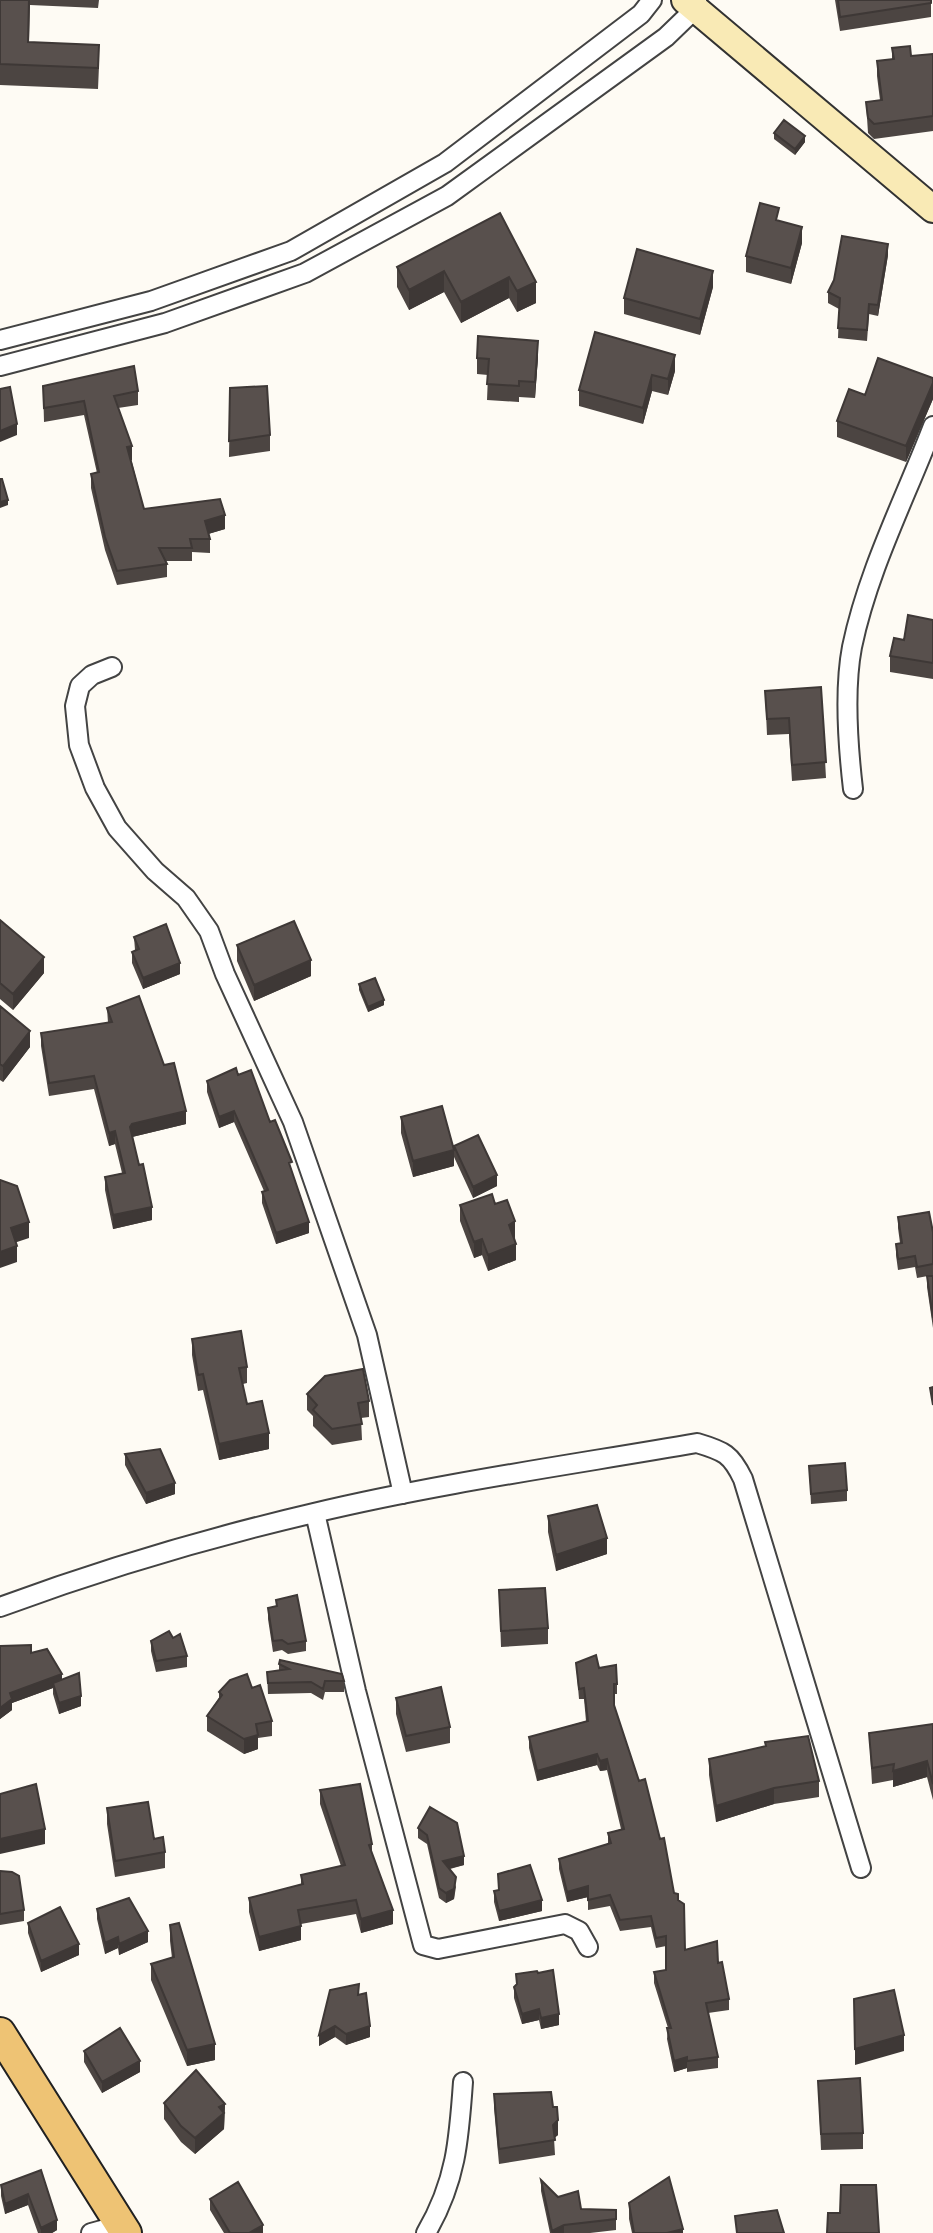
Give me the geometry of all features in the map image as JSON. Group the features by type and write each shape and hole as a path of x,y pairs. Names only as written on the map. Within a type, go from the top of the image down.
{"main road":[{"path":"0,2033 123,2229"}],"street":[{"path":"0,366 165,323 305,273 447,196 666,37 692,3 933,209"},
{"path":"0,340 151,301 291,251 445,163 646,7 666,37"},
{"path":"853,789 847,724 852,649 876,565 933,426"},
{"path":"112,667 92,675 80,686 75,706 79,745 95,788 117,828 155,871 186,898 209,931 225,974 293,1122 367,1335 403,1494"},
{"path":"0,1607 180,1546 315,1513 403,1494 697,1443 717,1449 733,1458 743,1479 861,1868"},
{"path":"315,1513 356,1691 423,1945 438,1949 565,1924 579,1931 588,1947"},
{"path":"426,2233 446,2194 454,2167 463,2082"},
{"path":"91,2233 123,2229"}],"building":[{"path":"0,0 29,0 28,42 99,45 98,68 0,64"},
{"path":"838,0 931,0 931,3 840,17"},
{"path":"910,46 911,56 933,54 933,116 874,124 868,118 866,102 882,100 877,61 894,59 892,48"},
{"path":"784,120 805,136 795,149 774,133"},
{"path":"760,203 779,208 776,220 802,227 791,268 746,256"},
{"path":"500,213 536,282 517,291 509,277 461,302 444,271 409,290 397,267"},
{"path":"842,236 888,244 878,305 869,304 867,330 838,328 840,298 828,292 834,280"},
{"path":"637,249 713,271 700,319 624,298"},
{"path":"595,332 675,355 668,379 652,375 643,408 579,390"},
{"path":"478,336 538,341 535,382 519,381 519,386 487,384 489,359 477,358"},
{"path":"878,358 933,378 906,446 837,421 849,389 865,395"},
{"path":"134,366 138,391 114,396 132,446 127,447 144,509 220,499 225,515 205,521 210,539 190,539 192,548 159,548 167,564 117,571 105,537 91,474 99,472 84,401 44,408 43,386"},
{"path":"267,386 270,435 229,441 230,388"},
{"path":"10,387 17,424 0,431 0,389"},
{"path":"0,479 8,500 0,502"},
{"path":"908,615 933,620 933,663 890,656 894,638 904,640"},
{"path":"821,687 826,762 792,765 789,718 767,719 765,691"},
{"path":"0,920 44,957 13,994 0,983"},
{"path":"294,921 311,960 254,985 237,945"},
{"path":"166,924 180,963 143,978 132,952 139,949 134,937"},
{"path":"375,978 384,1000 368,1007 359,984"},
{"path":"139,996 164,1065 174,1063 186,1111 132,1124 130,1127 139,1165 143,1164 152,1207 113,1215 105,1177 125,1173 115,1131 109,1133 94,1076 49,1083 41,1033 112,1022 107,1008"},
{"path":"0,1006 30,1031 3,1066 0,1064"},
{"path":"236,1068 238,1075 251,1070 270,1122 275,1120 292,1162 289,1163 309,1222 276,1233 262,1192 268,1190 234,1111 219,1117 207,1081"},
{"path":"442,1106 454,1150 413,1161 401,1117"},
{"path":"478,1135 497,1175 473,1187 454,1146"},
{"path":"0,1180 17,1186 29,1222 11,1228 17,1246 0,1252"},
{"path":"492,1194 495,1204 507,1200 515,1221 509,1225 516,1244 488,1255 482,1239 474,1242 460,1205"},
{"path":"929,1212 933,1232 933,1264 917,1267 915,1256 898,1259 896,1244 902,1243 898,1217"},
{"path":"927,1276 933,1276 933,1318"},
{"path":"241,1331 247,1367 239,1368 247,1404 262,1401 269,1433 219,1444 203,1374 198,1375 192,1339"},
{"path":"363,1369 369,1401 358,1403 362,1424 332,1429 313,1410 317,1405 307,1394 325,1376"},
{"path":"160,1449 175,1483 146,1493 125,1454"},
{"path":"845,1463 847,1490 811,1494 809,1466"},
{"path":"597,1505 607,1538 556,1555 548,1516"},
{"path":"545,1588 548,1628 501,1631 499,1590"},
{"path":"297,1595 306,1641 288,1644 282,1640 273,1641 268,1608 277,1606 276,1600"},
{"path":"169,1631 173,1638 180,1634 187,1656 156,1661 151,1641"},
{"path":"31,1645 31,1653 47,1649 62,1674 10,1693 12,1699 0,1708 0,1646"},
{"path":"596,1655 599,1668 616,1665 614,1705 639,1781 645,1779 660,1839 664,1838 674,1893 684,1904 685,1950 717,1941 718,1963 722,1962 729,1999 706,2003 718,2057 687,2061 687,2057 674,2061 667,2028 671,2028 654,1972 666,1970 666,1936 656,1938 651,1916 620,1920 610,1895 588,1900 588,1886 567,1892 559,1859 611,1843 608,1833 624,1829 607,1759 600,1761 597,1754 537,1771 529,1737 588,1721 584,1688 579,1689 576,1663"},
{"path":"280,1660 342,1674 344,1681 325,1681 323,1689 311,1682 268,1683 267,1672 289,1669 279,1664"},
{"path":"79,1673 81,1696 59,1703 53,1683"},
{"path":"247,1674 252,1688 260,1685 272,1721 256,1724 258,1735 244,1739 207,1716 222,1695 219,1692 230,1680"},
{"path":"441,1687 450,1727 406,1736 396,1698"},
{"path":"933,1724 933,1784 927,1761 893,1771 894,1764 872,1768 869,1733"},
{"path":"808,1736 819,1781 774,1788 716,1806 709,1759 766,1746 765,1742"},
{"path":"36,1784 45,1829 0,1839 0,1794"},
{"path":"360,1784 372,1844 369,1845 393,1910 361,1919 356,1900 298,1910 301,1926 259,1937 249,1898 303,1884 301,1875 345,1865 320,1790"},
{"path":"148,1802 154,1839 163,1837 165,1852 115,1861 107,1808"},
{"path":"430,1807 457,1823 464,1856 443,1861 456,1877 454,1889 446,1893 439,1888 427,1835 418,1828"},
{"path":"530,1865 542,1900 499,1911 494,1891 499,1890 498,1874"},
{"path":"0,1871 19,1876 24,1910 0,1914"},
{"path":"129,1898 148,1931 119,1944 118,1937 105,1943 97,1909"},
{"path":"60,1907 79,1944 41,1961 28,1923"},
{"path":"179,1923 215,2044 187,2050 151,1964 174,1957 170,1925"},
{"path":"553,1970 559,2014 541,2018 539,2009 522,2014 514,1987 517,1984 516,1974"},
{"path":"359,1984 358,1995 366,1993 370,2026 346,2034 335,2026 319,2035 330,1990"},
{"path":"894,1990 904,2035 855,2049 854,1999"},
{"path":"120,2028 140,2061 102,2082 84,2051"},
{"path":"196,2070 225,2104 219,2107 224,2113 195,2138 181,2126 164,2103"},
{"path":"860,2078 863,2133 821,2134 818,2081"},
{"path":"551,2092 553,2107 557,2107 558,2120 553,2125 555,2140 499,2149 494,2094"},
{"path":"41,2170 57,2220 41,2228 28,2194 5,2204 1,2185"},
{"path":"669,2177 683,2229 667,2233 634,2233 629,2203"},
{"path":"541,2180 558,2197 578,2191 581,2209 616,2210 616,2219 564,2225 552,2231"},
{"path":"238,2182 263,2225 249,2233 230,2233 210,2199"},
{"path":"841,2185 876,2185 879,2233 827,2233 828,2213 840,2213"},
{"path":"777,2210 784,2233 737,2233 735,2216"}]}
